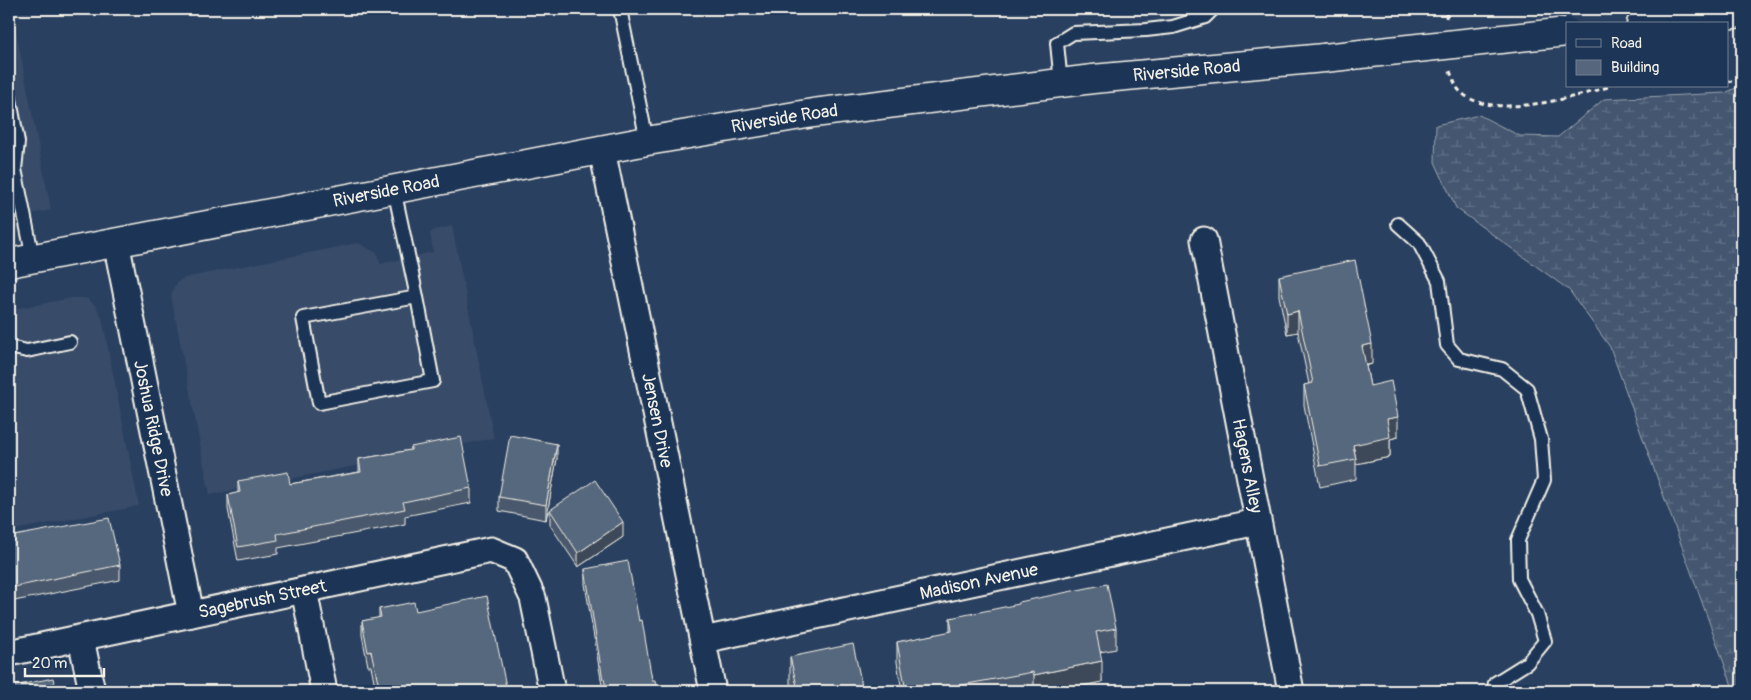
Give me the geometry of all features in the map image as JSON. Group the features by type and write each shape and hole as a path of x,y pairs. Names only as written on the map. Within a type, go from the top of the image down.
{"main road":[{"path":"1659,22 1742,13"},
{"name":"Riverside Road","path":"21,260 647,141 813,113 1061,83 1566,32"}],"street":[{"name":"Jensen Drive","path":"602,150 713,691"},
{"name":"Hagens Alley","path":"1204,240 1291,691"},
{"name":"Joshua Ridge Drive","path":"116,242 191,614"},
{"name":"Madison Avenue","path":"703,640 1257,522"},
{"name":"Sagebrush Street","path":"9,653 491,550 515,560 533,598 552,691"},
{"path":"304,590 324,691"},
{"path":"81,638 92,691"}],"lane":[{"path":"620,9 647,141"},
{"path":"1061,83 1057,43 1073,33 1172,27 1204,17 1212,9"},
{"path":"9,94 18,142 12,169 21,260"},
{"path":"394,189 416,296 433,381 319,403 303,318 416,296"},
{"path":"1398,224 1419,243 1439,281 1447,345 1459,359 1502,369 1527,389 1541,439 1544,480 1518,540 1519,579 1537,614 1544,641 1527,663 1495,683 1493,691"},
{"path":"9,347 27,351 70,342"}],"path":[{"path":"1446,22 1447,9"},
{"path":"1449,64 1450,72 1458,89 1472,100 1485,105 1534,105 1582,96 1605,88"},
{"path":"1728,82 1738,80 1742,76"}],"shaded area":[{"path":"9,9 12,9 51,210 9,218"},
{"path":"452,226 494,438 210,495 171,296 174,287 180,280 358,243 377,253 380,264 433,252 430,233"},
{"path":"72,298 86,298 96,306 102,318 139,506 9,531 9,310"}],"green space":[{"path":"1742,85 1742,691 1734,691 1610,347 1569,290 1456,208 1435,162 1436,125 1479,115 1520,136 1558,137 1604,99 1725,93"}],"building":[{"path":"1355,260 1372,344 1362,346 1370,386 1391,381 1398,417 1387,419 1390,437 1353,445 1356,459 1320,466 1304,385 1313,383 1298,311 1287,314 1279,276"},
{"path":"510,435 557,444 546,505 499,497"},
{"path":"461,437 471,488 403,502 405,509 277,534 278,540 238,547 228,495 240,492 238,481 288,472 290,484 361,472 359,459 411,450 411,447"},
{"path":"595,480 623,522 578,553 550,510"},
{"path":"109,518 120,565 9,588 9,537"},
{"path":"628,561 639,621 642,620 652,680 655,680 657,691 607,691 603,680 585,569"},
{"path":"1107,584 1116,628 1096,632 1102,661 1034,675 1033,672 929,691 906,691 897,642 952,631 950,618"},
{"path":"487,596 507,691 380,691 371,651 368,652 362,621 381,617 379,609 414,602 416,611"},
{"path":"853,644 863,691 780,691 780,689 797,686 790,657"},
{"path":"53,678 56,691 9,691 9,687"}]}
